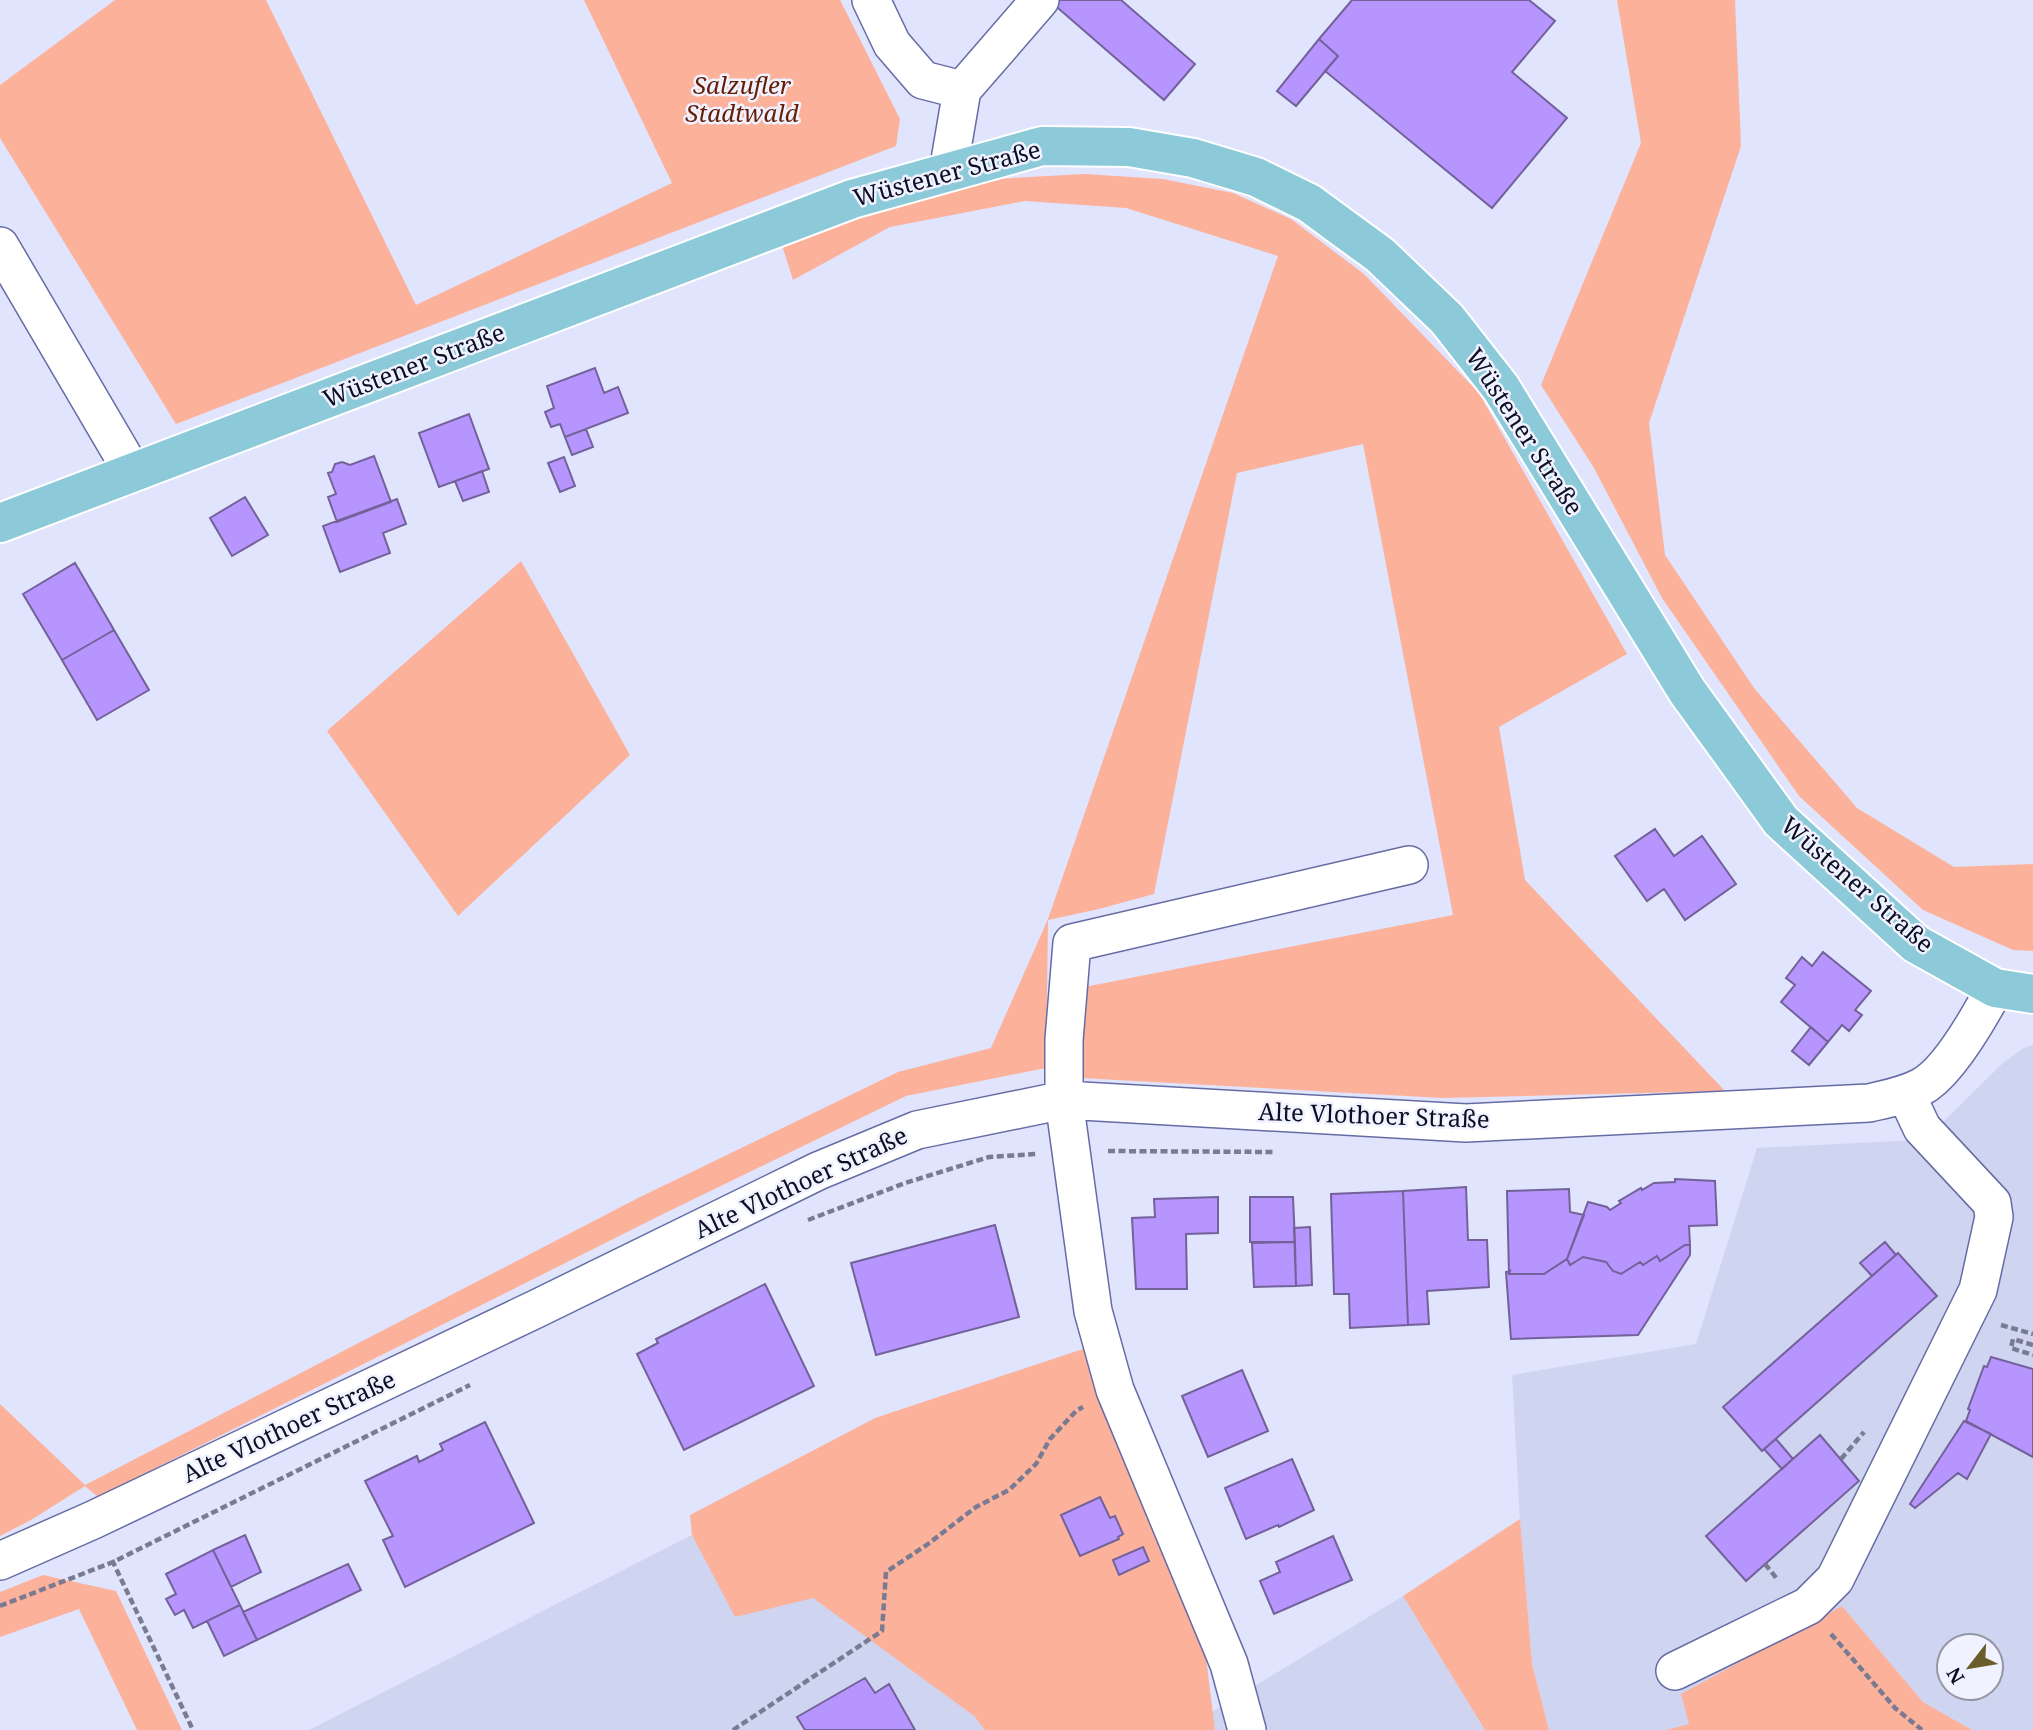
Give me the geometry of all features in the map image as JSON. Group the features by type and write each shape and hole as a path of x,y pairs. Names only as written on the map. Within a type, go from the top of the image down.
{"main road":[{"name":"Wüstener Straße","path":"0,523 852,199 1042,146 1129,147 1193,158 1256,177 1309,203 1380,255 1447,319 1501,388 1687,691 1781,821 1916,944 1994,988 2033,994"}],"street":[{"path":"871,0 892,44 923,80 962,90"},
{"path":"947,172 962,90 1040,0"},
{"path":"0,246 133,473"},
{"path":"1247,1730 1229,1664 1115,1390 1093,1311 1064,1100 1064,1040 1072,943 1409,865"},
{"name":"Alte Vlothoer Straße","path":"0,1561 93,1520 364,1391 818,1171 917,1130 1064,1100 1466,1123 1868,1103 1906,1094 1940,1074 1994,988"},
{"path":"1675,1671 1808,1605 1835,1578 1966,1316 1983,1275 1994,1217 1992,1203 1922,1128 1906,1094"}],"path":[{"path":"796,1225 905,1183 989,1157 1070,1151 1289,1152"},
{"path":"2033,1345 2013,1339 2011,1348 2033,1355"},
{"path":"0,1606 113,1562 479,1381"},
{"path":"733,1730 882,1631 886,1572 928,1545 976,1507 1009,1489 1035,1464 1050,1439 1076,1411 1115,1390"},
{"path":"113,1562 194,1730"},
{"path":"1808,1605 1895,1708 1922,1730"}],"shaded area":[{"path":"2033,1045 2033,1730 1972,1730 1923,1702 1842,1606 1689,1724 1666,1730 1549,1730 1532,1664 1512,1375 1696,1344 1757,1148 1917,1140 1944,1121 2003,1063 2022,1049"},
{"path":"692,1535 735,1616 813,1597 974,1716 985,1730 309,1730"},
{"path":"1403,1596 1485,1730 1215,1730 1212,1712"}],"green space":[{"name":"Salzufler Stadtwald","path":"115,0 266,0 416,305 672,183 584,0 840,0 900,119 896,146 176,424 0,138 0,85"},
{"path":"1617,0 1735,0 1741,146 1649,423 1665,555 1754,688 1857,808 1954,867 2033,864 2033,951 2013,950 1923,910 1799,796 1662,598 1594,468 1541,385 1641,143"},
{"path":"1084,174 1163,179 1233,193 1291,219 1364,274 1479,393 1627,654 1499,727 1525,880 1725,1091 1443,1098 1081,1078 1079,988 1453,915 1363,444 1237,473 1154,894 1048,920 1046,1068 906,1096 663,1214 98,1497 85,1486 0,1536 0,1404 85,1485 638,1198 898,1072 991,1048 1048,919 1278,256 1126,208 1025,201 890,227 793,280 780,239 995,179"},
{"path":"521,561 630,755 458,916 327,731"},
{"path":"1086,1348 1206,1658 1215,1730 985,1730 974,1716 813,1598 735,1617 692,1535 690,1515 875,1418"},
{"path":"1520,1519 1532,1664 1549,1730 1485,1730 1403,1596"},
{"path":"43,1575 116,1591 182,1730 137,1730 79,1609 0,1637 0,1592"},
{"path":"1842,1606 1923,1702 1972,1730 1666,1730 1689,1724 1681,1694"}],"building":[{"path":"1121,0 1195,64 1164,100 1051,2"},
{"path":"1352,0 1529,0 1555,21 1512,72 1567,118 1492,208 1325,71 1338,56 1319,39"},
{"path":"1319,39 1338,56 1296,106 1277,91"},
{"path":"595,368 604,393 618,387 628,413 565,437 560,424 551,427 545,412 554,408 547,386"},
{"path":"469,414 489,469 439,487 419,433"},
{"path":"586,429 593,447 572,455 565,437"},
{"path":"374,456 391,502 337,522 328,497 336,494 328,473 332,472 335,464 342,462 350,465"},
{"path":"564,457 575,486 560,492 548,463"},
{"path":"482,471 489,492 463,501 455,481"},
{"path":"245,497 268,535 232,556 210,518"},
{"path":"397,499 406,524 383,533 390,553 340,572 323,526"},
{"path":"75,563 114,630 62,660 23,594"},
{"path":"114,630 149,690 97,720 62,660"},
{"path":"1655,829 1674,856 1702,836 1736,884 1685,920 1664,889 1647,901 1615,856"},
{"path":"1823,952 1871,991 1855,1010 1862,1015 1849,1031 1842,1025 1828,1042 1781,1002 1795,985 1786,978 1802,957 1812,966"},
{"path":"1811,1027 1828,1042 1809,1065 1792,1051"},
{"path":"1675,1179 1715,1181 1717,1225 1689,1226 1690,1245 1685,1245 1660,1261 1657,1256 1643,1265 1640,1262 1621,1274 1613,1271 1606,1262 1583,1257 1570,1265 1567,1259 1588,1202 1610,1210 1621,1203 1619,1201 1641,1188 1642,1190 1654,1183 1675,1182"},
{"path":"1466,1187 1468,1240 1487,1240 1489,1287 1427,1291 1429,1324 1408,1325 1403,1191"},
{"path":"1569,1189 1570,1212 1584,1215 1567,1259 1544,1274 1509,1274 1507,1191"},
{"path":"1403,1191 1408,1325 1350,1328 1349,1294 1334,1294 1331,1194"},
{"path":"1218,1197 1218,1233 1186,1234 1187,1289 1136,1289 1132,1218 1155,1217 1154,1199"},
{"path":"1250,1197 1293,1197 1295,1242 1250,1242"},
{"path":"995,1225 1019,1317 876,1355 851,1263"},
{"path":"1310,1227 1312,1285 1296,1286 1294,1228"},
{"path":"1295,1242 1296,1286 1254,1287 1252,1243"},
{"path":"1885,1242 1896,1255 1872,1276 1860,1263"},
{"path":"1685,1245 1690,1245 1690,1255 1638,1335 1511,1339 1506,1272 1544,1274 1567,1259 1570,1265 1583,1257 1606,1262 1613,1271 1621,1274 1640,1262 1643,1265 1657,1256 1660,1261"},
{"path":"1898,1253 1937,1296 1762,1451 1723,1407"},
{"path":"765,1284 814,1386 684,1450 637,1354 658,1343 656,1339"},
{"path":"1991,1357 2033,1369 2033,1457 1966,1421 1984,1366 1987,1367"},
{"path":"1242,1370 1268,1431 1208,1457 1182,1396"},
{"path":"1964,1421 1991,1434 1967,1479 1958,1473 1915,1508 1910,1504"},
{"path":"485,1422 534,1523 405,1587 383,1540 393,1536 365,1481 417,1456 419,1462 443,1450 440,1444"},
{"path":"1820,1435 1859,1481 1746,1581 1706,1536"},
{"path":"1776,1439 1793,1459 1782,1469 1764,1449"},
{"path":"1292,1459 1314,1510 1246,1539 1225,1488"},
{"path":"1100,1497 1110,1518 1115,1516 1123,1534 1119,1539 1080,1556 1061,1515"},
{"path":"245,1535 261,1572 231,1587 213,1550"},
{"path":"1333,1536 1352,1580 1274,1614 1260,1581 1280,1572 1276,1562"},
{"path":"1143,1547 1149,1561 1119,1575 1113,1560"},
{"path":"213,1550 240,1605 193,1628 184,1610 175,1615 166,1599 176,1594 166,1574"},
{"path":"348,1564 361,1590 257,1640 243,1612"},
{"path":"240,1605 257,1640 224,1656 207,1621"},
{"path":"865,1678 875,1693 889,1684 915,1730 805,1730 797,1717"}]}
